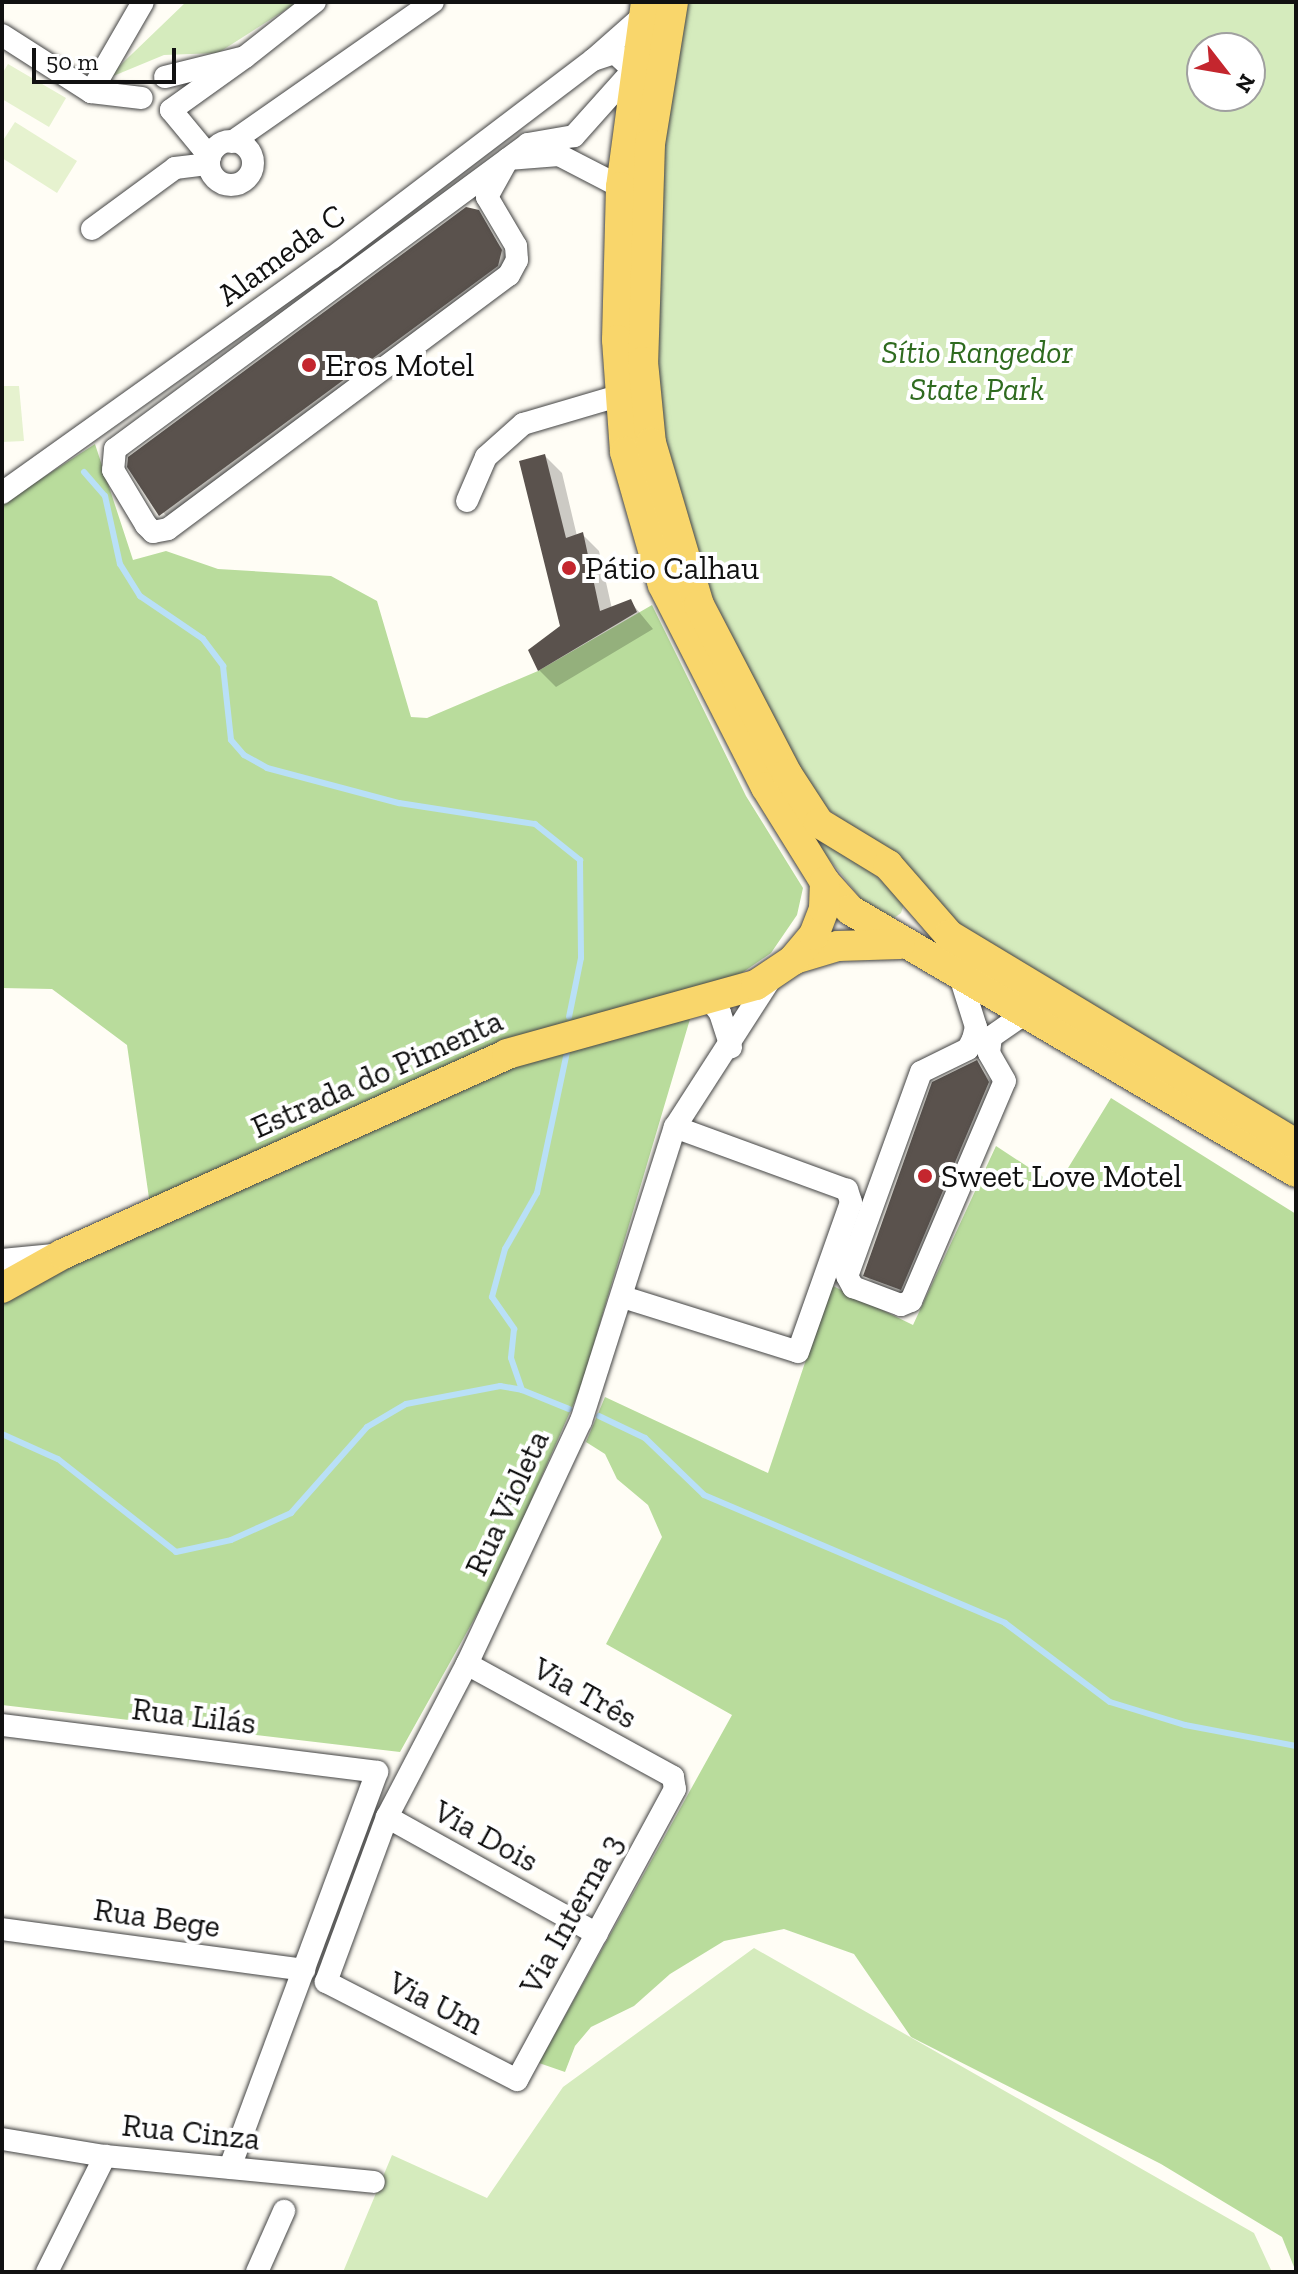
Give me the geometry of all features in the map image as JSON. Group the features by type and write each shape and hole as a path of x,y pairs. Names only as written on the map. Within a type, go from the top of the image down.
{"main road":[{"path":"673,2 650,144 643,362 662,493 699,605 794,786 828,831 888,865 949,935 1296,1144"},
{"path":"645,9 633,70 621,187 618,396 634,493 679,622 766,787 825,882 844,905 875,927 958,970 1296,1172"},
{"path":"783,968 819,926 825,882"},
{"path":"875,927 898,929 907,923 915,909 912,893"},
{"name":"Estrada do Pimenta","path":"2,1288 63,1254 507,1054 710,1000 783,968 862,943 917,947"}],"street":[{"path":"91,92 143,2"},
{"path":"2,35 91,92 142,98 153,112 171,110 315,2"},
{"path":"92,229 175,168 210,160 218,145 232,142 433,2"},
{"name":"Alameda C","path":"2,493 332,258 593,60 645,9"},
{"path":"508,159 487,197 516,246 517,260 509,275 168,529 153,532 113,470 115,449 528,144 574,136 633,70 615,53 593,60"},
{"path":"142,98 148,82 245,57"},
{"path":"165,77 179,94 171,110"},
{"path":"171,110 210,160 214,177 225,185 245,180 252,168 250,153 232,142"},
{"path":"508,159 559,155 621,187"},
{"path":"467,501 486,457 523,424 618,396"},
{"name":"Rua Violeta","path":"326,1982 387,1817 467,1664 581,1421 675,1127 783,968"},
{"path":"958,970 976,1027 973,1039 968,1049 921,1072 847,1276 853,1287 901,1305 911,1301 1005,1081 989,1053 991,1037 1027,1012"},
{"path":"710,1000 720,1013 731,1047"},
{"path":"623,1297 798,1352 851,1202 847,1190 675,1127"},
{"path":"2,1260 63,1254"},
{"name":"Via Três","path":"467,1664 673,1777"},
{"name":"Rua Lilás","path":"2,1725 377,1772 304,1970"},
{"name":"Via Interna 3","path":"517,2080 675,1789 673,1777"},
{"name":"Via Dois","path":"387,1817 597,1934"},
{"name":"Rua Bege","path":"2,1929 304,1970"},
{"path":"230,2168 304,1970"},
{"name":"Via Um","path":"326,1982 517,2080"},
{"name":"Rua Cinza","path":"2,2139 102,2164 230,2168 374,2182"},
{"name":"Rua Cinza","path":"47,2272 102,2164"},
{"path":"257,2272 284,2211"}],"green space":[{"path":"186,2 298,2 218,53 164,55 106,79"},
{"name":"Sítio Rangedor State Park","path":"686,2 1296,2 1296,1136 953,929 878,848 815,799 688,549 656,396 664,108"},
{"path":"8,64 66,98 49,127 2,99 2,74"},
{"path":"15,122 77,161 57,193 2,158 2,142"},
{"path":"2,386 19,386 24,441 2,442"},
{"path":"95,444 133,560 166,551 218,569 331,576 377,601 411,717 427,718 538,671 652,605 746,796 803,888 797,915 771,953 736,977 698,992 581,1387 496,1580 400,1752 2,1705 2,1293 152,1219 127,1045 52,989 2,988 2,504"},
{"path":"794,805 905,901 901,913 894,918 885,916 862,900 821,849"},
{"path":"1111,1098 1296,1214 1296,2272 1282,2237 1161,2164 911,2037 854,1954 784,1929 724,1941 670,1974 634,2006 591,2027 575,2046 565,2072 539,2063 732,1715 606,1644 662,1537 648,1505 617,1479 605,1454 586,1442 605,1397 768,1473 831,1285 913,1325 996,1146 1057,1186"},
{"path":"754,1948 1254,2233 1272,2272 343,2272 392,2155 487,2198 563,2087"}],"building":[{"name":"Eros Motel","path":"466,207 479,210 502,250 498,266 159,516 127,467 128,457"},
{"name":"Pátio Calhau","path":"545,454 566,538 583,532 600,611 631,599 637,612 538,671 528,650 560,626 519,461"},
{"name":"Sweet Love Motel","path":"977,1060 989,1082 901,1290 863,1276 932,1082"}],"waterway":[{"path":"84,472 105,496 120,564 140,596 203,639 223,666 231,740 244,755 267,768 399,803 535,824 580,860 581,958 569,1017"},
{"path":"567,1052 537,1193 505,1249 492,1297 514,1329 511,1358 522,1390 569,1409"},
{"path":"2,1434 58,1459 176,1552 231,1540 291,1513 367,1427 406,1404 500,1386 522,1390"},
{"path":"599,1416 645,1438 704,1495 1005,1623 1110,1702 1185,1725 1296,1746"}],"place":[{"name":"Eros Motel","path":"309,365"},
{"name":"Pátio Calhau","path":"569,568"},
{"name":"Sweet Love Motel","path":"925,1176"}]}
